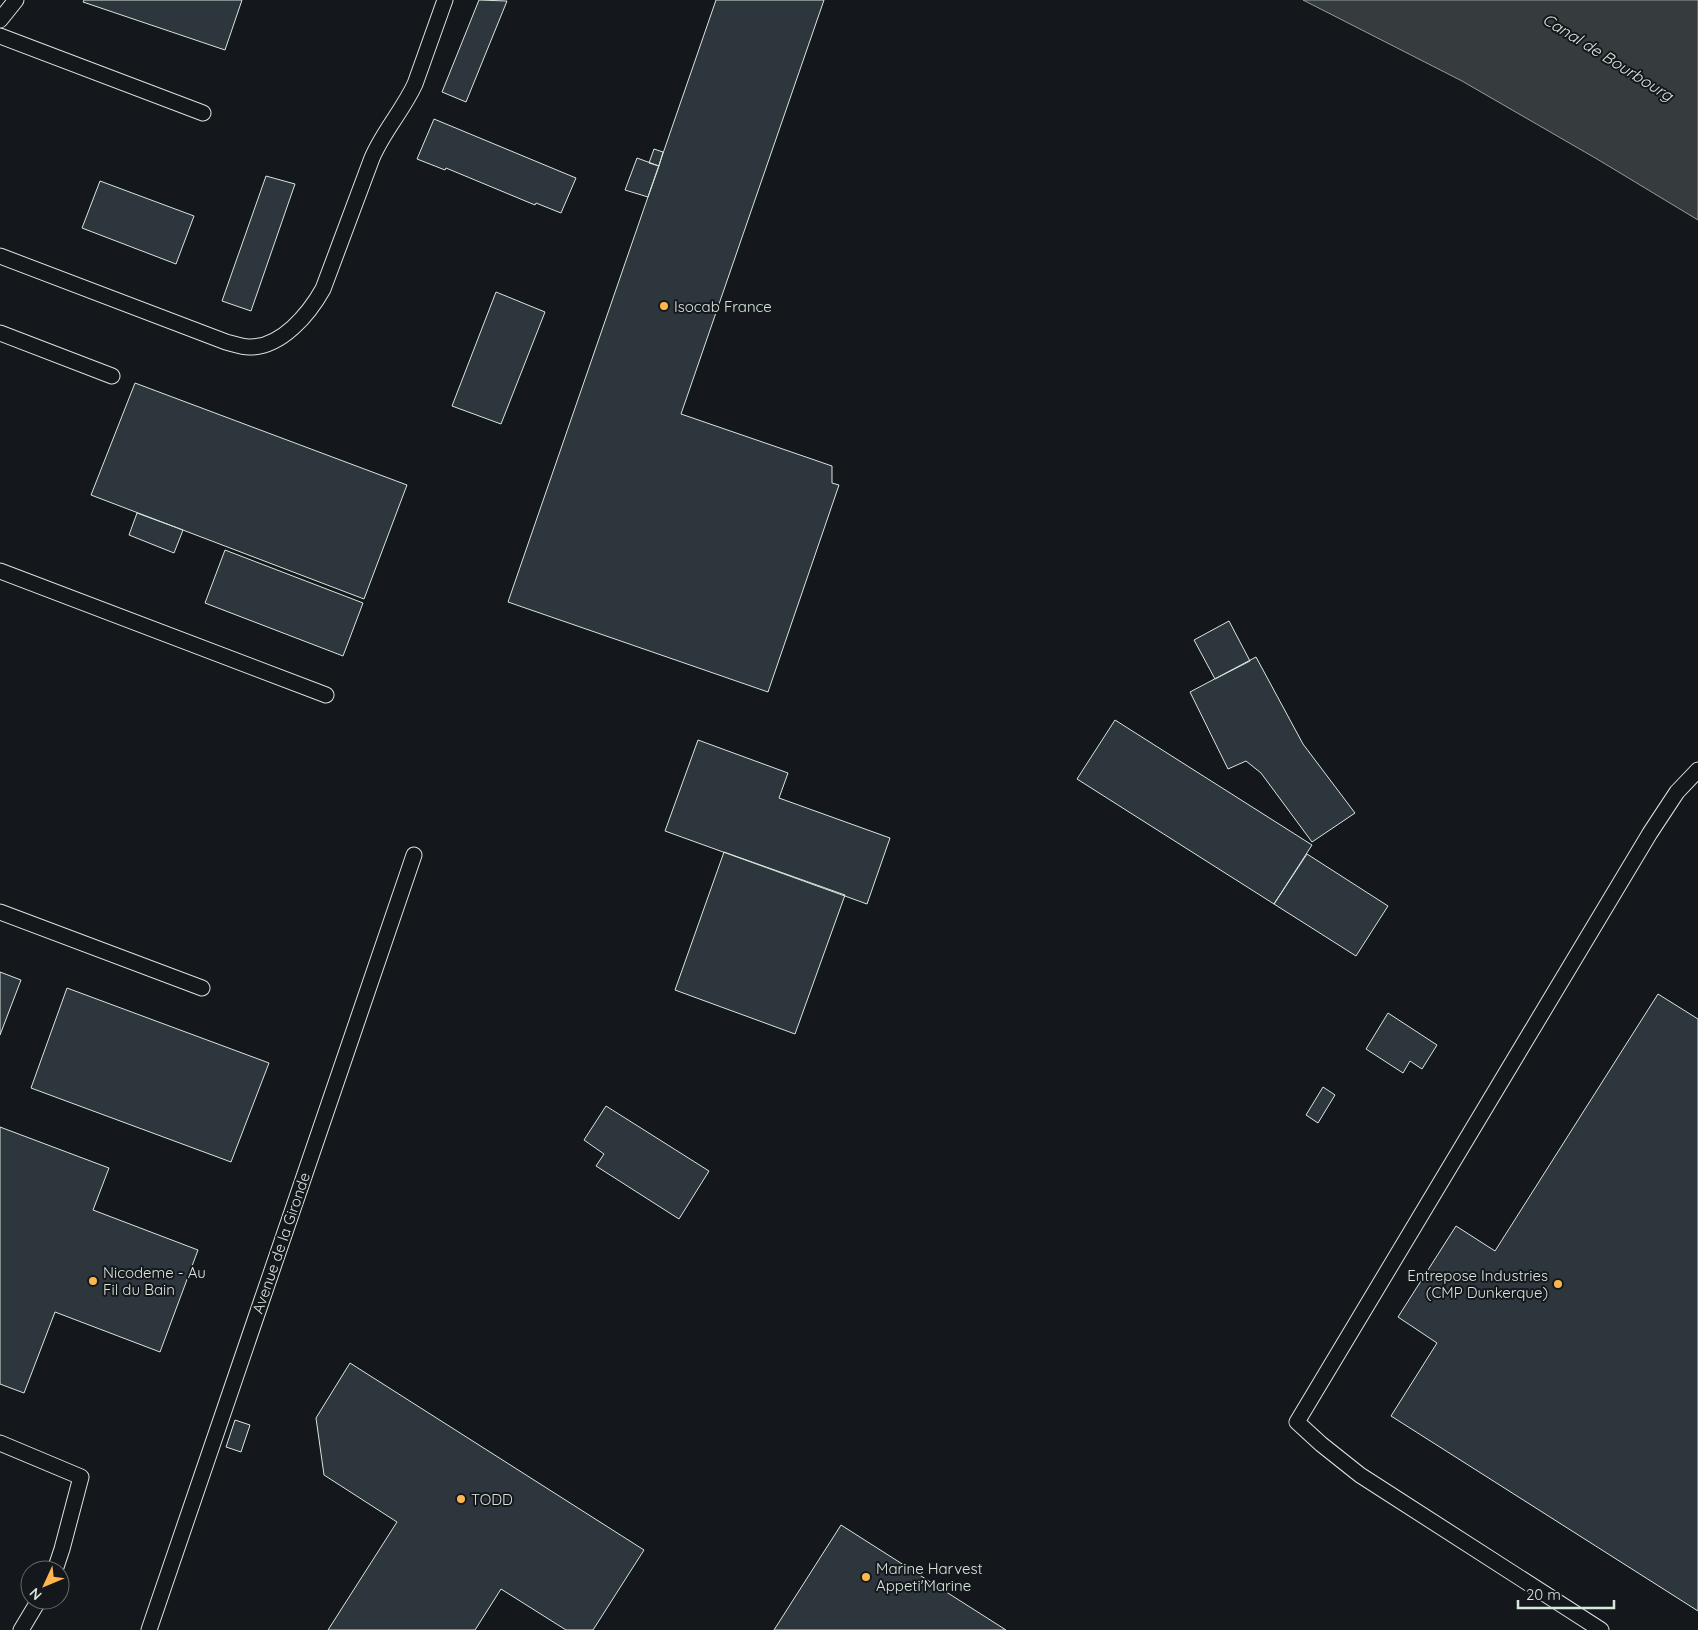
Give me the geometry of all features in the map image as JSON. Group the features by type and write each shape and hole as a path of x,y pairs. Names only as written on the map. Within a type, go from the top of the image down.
{"lane":[{"path":"0,20 16,0"},
{"path":"0,256 226,342 249,347 270,343 281,337 301,320 315,304 323,289 376,149 413,88 445,0"},
{"path":"0,36 203,113"},
{"path":"0,333 112,376"},
{"path":"0,571 326,694"},
{"path":"1601,1630 1360,1475 1321,1444 1298,1422 1650,833 1677,792 1698,770"},
{"name":"Avenue de la Gironde","path":"148,1630 414,855"},
{"path":"0,912 202,988"},
{"path":"0,1443 81,1477 58,1560"},
{"path":"21,1630 33,1610"}],"water":[{"name":"Canal de Bourbourg","path":"1303,0 1698,0 1698,220 1462,81"}],"building":[{"path":"84,0 242,0 225,50 83,2"},
{"path":"479,0 507,1 466,102 442,92"},
{"name":"Isocab France","path":"716,0 824,0 681,414 832,466 832,483 839,485 768,692 508,602"},
{"path":"434,119 576,178 561,213 536,203 535,205 446,168 445,170 417,159"},
{"path":"654,149 663,152 659,166 649,163"},
{"path":"637,158 659,166 648,197 625,190"},
{"path":"266,176 295,184 251,311 222,301"},
{"path":"100,181 194,216 176,264 82,228"},
{"path":"496,292 545,312 501,424 452,406"},
{"path":"135,383 407,485 364,599 91,495"},
{"path":"137,513 183,530 174,553 129,535"},
{"path":"225,550 363,603 343,656 205,603"},
{"path":"1229,621 1250,661 1215,679 1194,640"},
{"path":"1256,657 1303,744 1355,813 1312,842 1261,773 1246,761 1228,769 1190,692"},
{"path":"1115,720 1312,845 1274,904 1077,779"},
{"path":"698,740 788,773 779,798 890,838 867,904 665,831"},
{"path":"724,852 845,895 795,1034 675,990"},
{"path":"1307,854 1388,906 1356,956 1274,904"},
{"path":"0,972 21,980 0,1035"},
{"path":"67,988 269,1063 231,1162 31,1088"},
{"name":"Entrepose Industries (CMP Dunkerque)","path":"1658,994 1698,1019 1698,1611 1391,1416 1437,1343 1398,1317 1456,1226 1495,1251"},
{"path":"1388,1013 1437,1045 1422,1069 1410,1061 1403,1073 1366,1049"},
{"path":"1323,1087 1335,1095 1318,1123 1306,1115"},
{"path":"606,1106 709,1171 679,1219 596,1166 604,1154 584,1140"},
{"name":"Nicodeme - Au Fil du Bain","path":"0,1127 109,1168 93,1210 198,1250 160,1352 55,1312 24,1393 0,1384"},
{"name":"TODD","path":"350,1363 644,1550 593,1630 566,1630 501,1589 475,1630 328,1630 397,1522 324,1475 316,1418"},
{"path":"235,1420 250,1425 241,1452 226,1447"},
{"name":"Marine Harvest Appeti'Marine","path":"841,1525 1006,1630 774,1630"}],"place":[{"name":"Isocab France","path":"664,306"},
{"name":"Nicodeme - Au Fil du Bain","path":"93,1281"},
{"name":"Entrepose Industries (CMP Dunkerque)","path":"1558,1284"},
{"name":"TODD","path":"461,1499"},
{"name":"Marine Harvest Appeti'Marine","path":"866,1577"}]}
